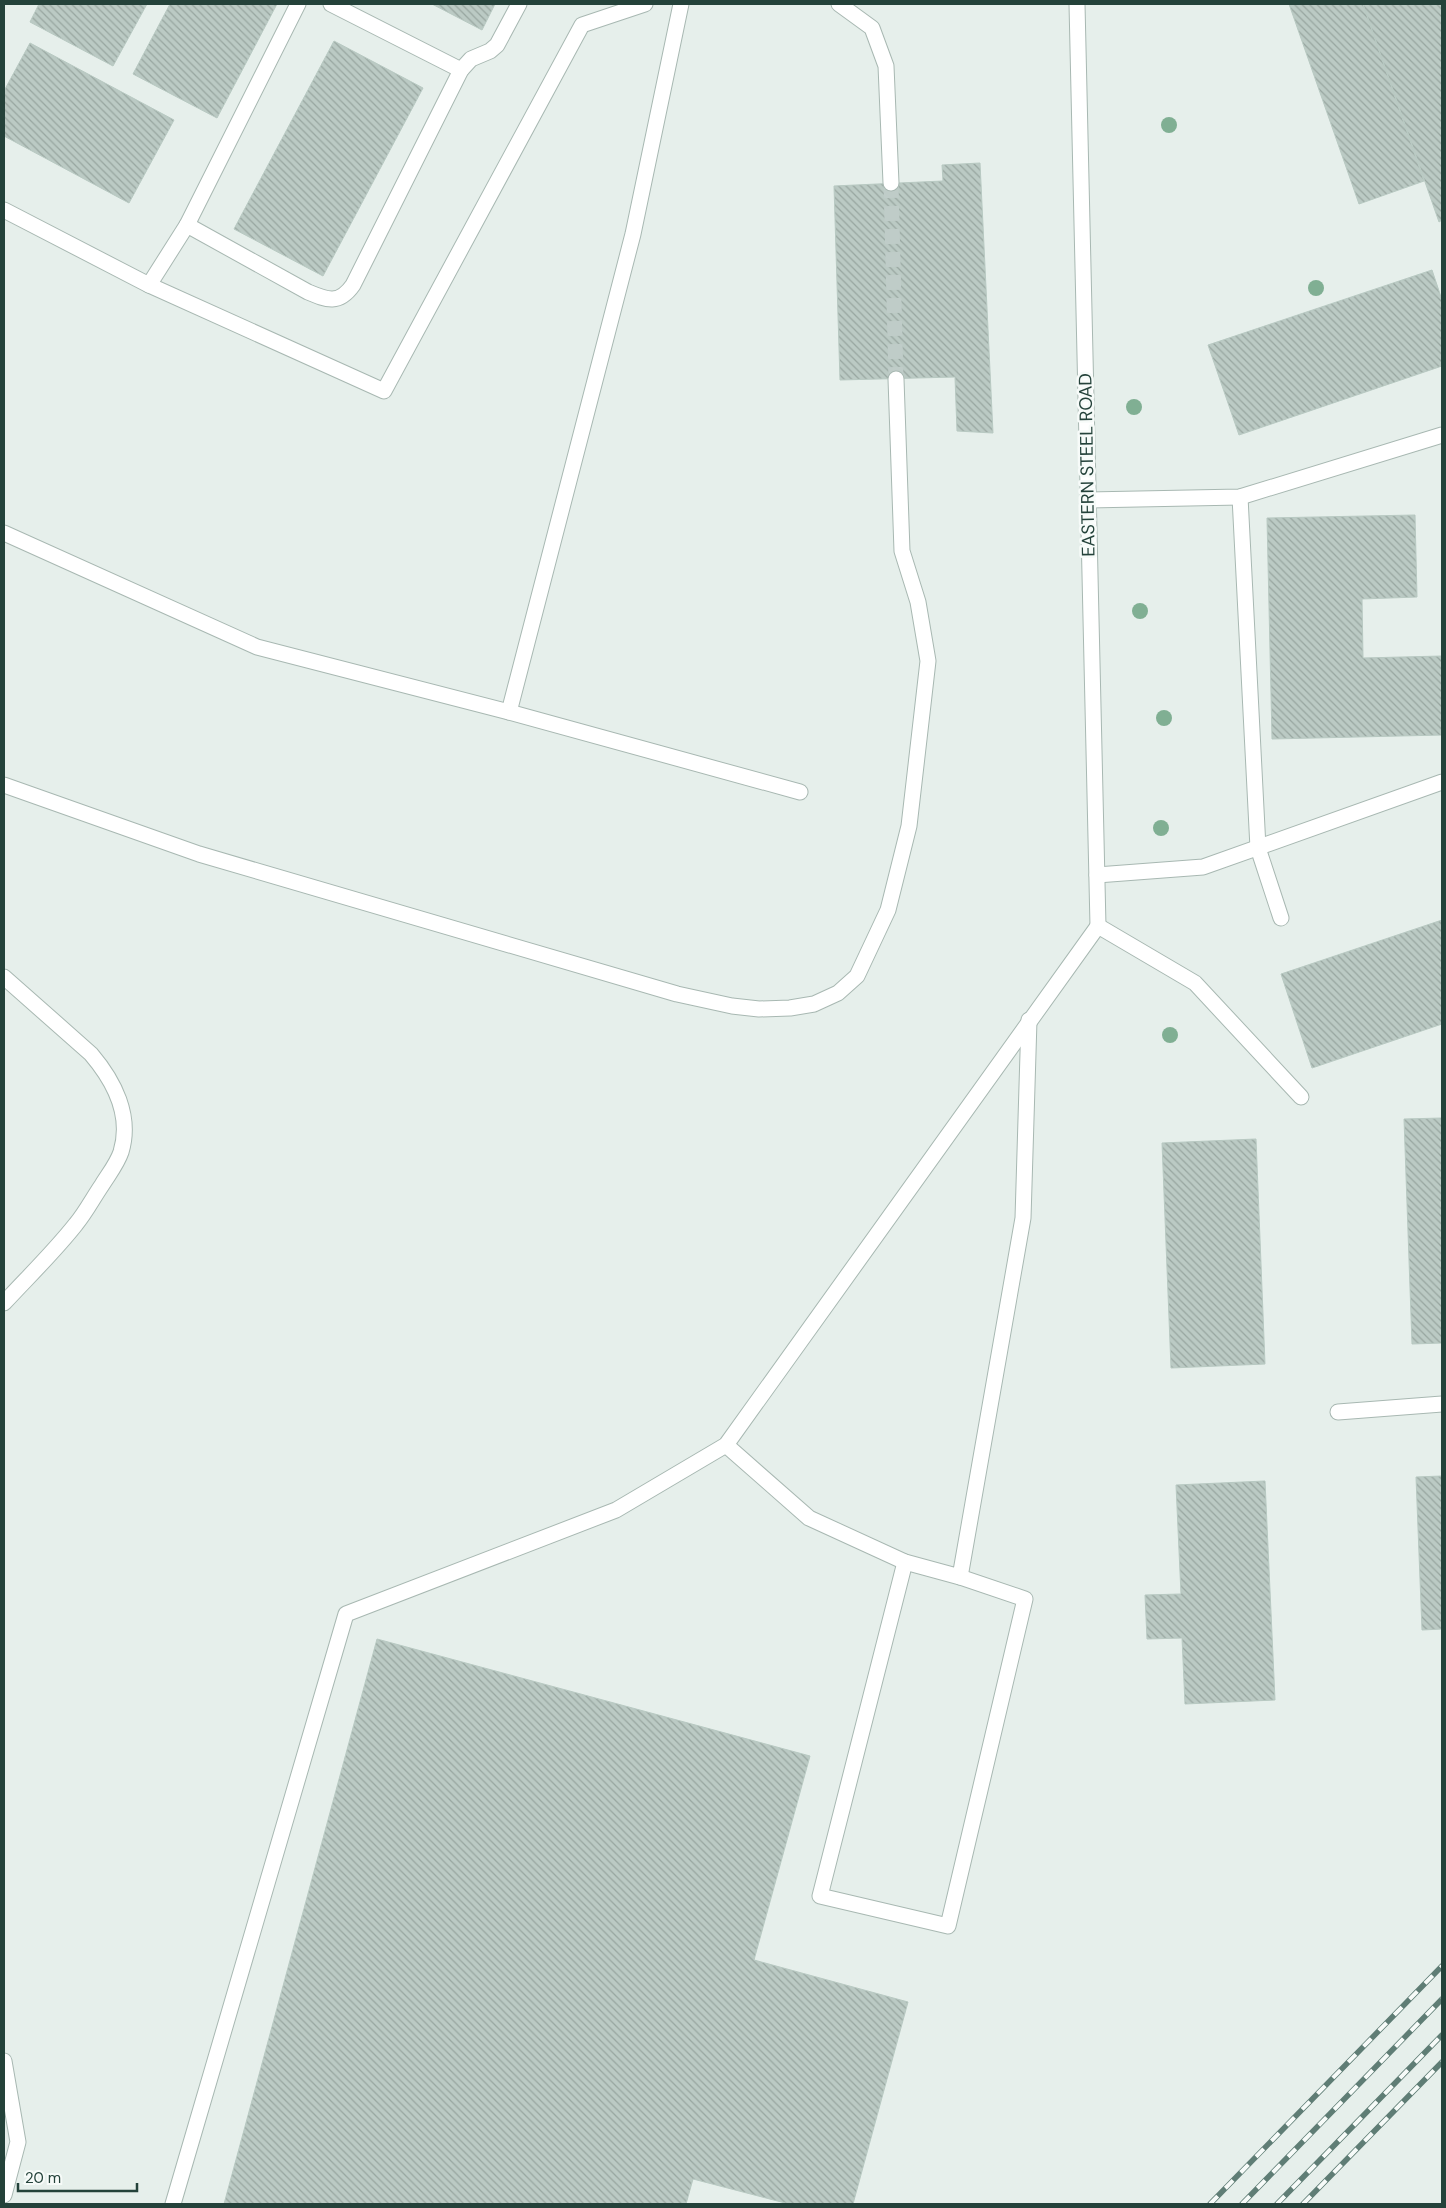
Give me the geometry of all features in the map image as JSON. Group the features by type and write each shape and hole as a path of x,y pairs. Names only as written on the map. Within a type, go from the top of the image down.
{"street":[{"path":"149,285 187,225 298,4"},
{"path":"331,4 461,70"},
{"path":"187,225 308,292 324,299 333,300 342,297 352,286 461,70 471,59 490,51 497,45 519,4"},
{"path":"4,210 149,285 384,391 582,25 644,4"},
{"path":"509,712 633,234 681,4"},
{"path":"839,4 872,28 886,66 891,183"},
{"name":"EASTERN STEEL ROAD","path":"1077,4 1098,926"},
{"path":"4,785 199,854 677,994 732,1006 759,1009 790,1008 814,1004 838,993 857,976 888,910 909,826 928,661 918,602 902,551 896,379"},
{"path":"1088,500 1240,497 1442,435"},
{"path":"1240,497 1258,848 1281,918"},
{"path":"4,533 257,647 509,712 800,792"},
{"path":"1097,875 1203,867 1442,782"},
{"path":"173,2204 346,1614 616,1510 726,1445 1098,926 1195,983 1301,1098"},
{"path":"4,977 91,1054 103,1069 113,1083 119,1097 123,1138 121,1152 115,1166 77,1223 4,1303"},
{"path":"960,1577 1023,1218 1029,1020"},
{"path":"1338,1412 1442,1404"},
{"path":"726,1445 809,1518 905,1562 960,1577 1026,1599 948,1926 820,1896 905,1562"},
{"path":"4,2061 18,2142 4,2195"}],"building":[{"path":"39,4 147,4 113,66 30,22"},
{"path":"170,4 277,4 217,118 133,74"},
{"path":"432,4 495,4 482,30"},
{"path":"1289,4 1363,4 1424,181 1359,204"},
{"path":"1363,4 1442,4 1442,220 1439,222"},
{"path":"334,41 423,88 323,276 234,229"},
{"path":"30,43 174,120 129,203 4,136 4,91"},
{"path":"980,163 993,433 957,431 955,377 840,380 834,186 943,181 942,165"},
{"path":"1432,270 1442,300 1442,366 1239,435 1208,345"},
{"path":"1415,515 1417,597 1362,599 1363,658 1442,656 1442,735 1272,739 1267,518"},
{"path":"1442,920 1442,1024 1312,1068 1281,974"},
{"path":"1442,1118 1442,1343 1412,1344 1404,1119"},
{"path":"1256,1139 1265,1364 1171,1368 1162,1143"},
{"path":"1442,1476 1442,1629 1422,1630 1416,1477"},
{"path":"1265,1481 1275,1700 1185,1704 1182,1638 1147,1639 1145,1595 1181,1594 1176,1485"},
{"path":"377,1639 810,1756 754,1960 908,2002 853,2204 789,2204 693,2179 686,2204 224,2204"}],"tunnel":[{"path":"891,183 896,379"}],"railway":[{"path":"1210,2204 1442,1966"},
{"path":"1242,2204 1442,1999"},
{"path":"1277,2204 1442,2035"},
{"path":"1303,2204 1442,2062"}]}
